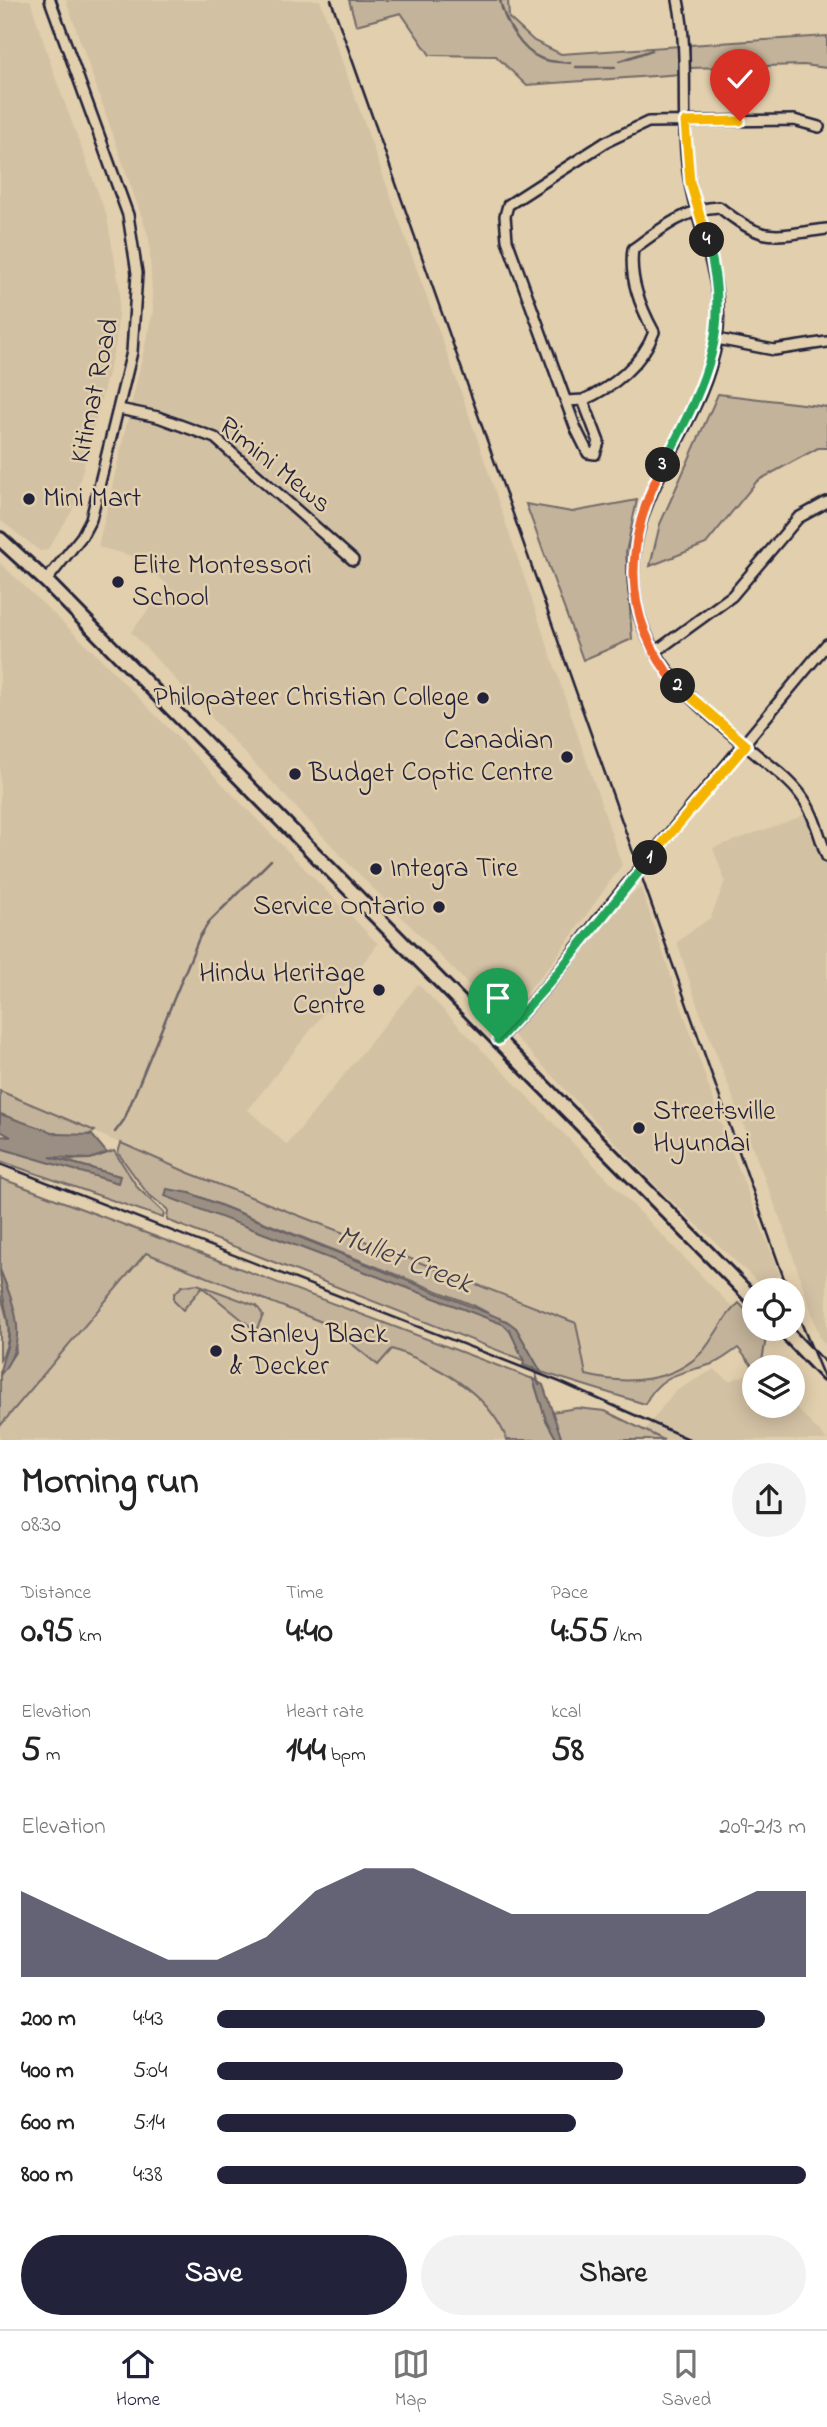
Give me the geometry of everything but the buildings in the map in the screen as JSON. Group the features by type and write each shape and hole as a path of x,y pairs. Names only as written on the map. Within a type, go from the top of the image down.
{"main road":[{"path":"0,539 46,580 742,1288"},
{"path":"794,1341 827,1375"}],"street":[{"name":"Kitimat Road","path":"46,580 82,536 91,519 134,340 138,273 128,215 51,0"},
{"path":"678,0 683,33 687,166 716,278 717,339 701,391 655,480 639,524 634,549 634,590 645,632 655,652 681,689 801,795 827,857"},
{"path":"583,400 599,442 595,453 588,453 584,446 507,240 505,216 508,205 606,142 649,122 794,120 819,127"},
{"path":"567,401 583,400 601,393 630,368 649,344 654,332 643,312 631,267 633,249 663,227 719,207 744,227 763,236 827,229"},
{"path":"717,339 774,350 827,342"},
{"name":"Rimini Mews","path":"119,408 159,417 215,438 353,560"},
{"path":"655,652 732,596 798,518 827,502"},
{"path":"498,1040 551,981 604,912 746,745 827,644"}],"shaded area":[{"path":"0,0 30,0 54,74 107,217 120,290 116,342 72,511 47,550 40,551 0,520"},
{"path":"66,0 320,0 467,409 622,865 552,963 503,1019 350,865 131,632 168,585 133,556 98,547 153,311 149,238"},
{"path":"349,0 508,0 509,18 534,41 561,54 680,46 682,74 526,85 496,56 430,55 401,13 356,25"},
{"path":"827,36 827,68 804,65 690,68 690,45"},
{"path":"718,394 827,407 827,448 818,448 757,481 706,544 650,566 660,524"},
{"path":"637,500 626,552 632,639 583,660 526,504 572,512"},
{"path":"0,563 99,657 378,944 248,1110 287,1145 418,984 733,1308 703,1351 689,1363 646,1380 607,1380 586,1375 576,1323 189,1173 0,1091"},
{"path":"809,808 827,857 827,1347 820,1338 805,1293 805,1278 800,1278 783,1226 698,1007 677,942 711,917 725,881 713,848 800,817"},
{"path":"641,888 725,1134 780,1275 776,1278 753,1278 658,1188 508,1029 604,912"},
{"path":"0,1091 95,1131 86,1135 62,1135 0,1114"},
{"path":"0,1114 57,1134 92,1135 107,1153 90,1159 50,1157 120,1176 118,1183 0,1148 0,1136 11,1137 0,1131"},
{"path":"121,1143 189,1173 576,1323 586,1375 632,1380 648,1379 678,1370 703,1351 728,1314 739,1303 742,1306 742,1341 765,1341 763,1355 744,1355 738,1348 716,1362 664,1381 645,1404 541,1372 516,1328 473,1305 190,1193 166,1196 503,1324 510,1331 525,1361 167,1220 168,1210 147,1193 118,1153"},
{"path":"0,1148 117,1182 119,1176 62,1160 90,1159 114,1151 138,1188 164,1213 163,1218 0,1161"},
{"path":"0,1178 533,1379 546,1420 557,1440 507,1440 499,1423 475,1395 426,1363 392,1349 378,1365 327,1324 146,1253 0,1426 0,1375 16,1351 7,1288 0,1270"},
{"path":"167,1189 190,1193 507,1321 516,1328 541,1372 523,1365 524,1361 510,1331 503,1324 165,1196"},
{"path":"139,1240 513,1384 549,1440 0,1440 0,1410"},
{"path":"0,1270 15,1311 17,1337 9,1362 0,1375 9,1332"},
{"path":"197,1284 257,1306 263,1315 256,1331 202,1287 183,1310 174,1301 174,1294 182,1286"},
{"path":"0,1294 8,1335 0,1360"},
{"path":"714,1369 729,1381 742,1376 742,1418 805,1417 827,1440 664,1440 645,1430 674,1392"},
{"path":"533,1379 543,1385 562,1440 557,1440 546,1420"},
{"path":"577,1408 605,1411 664,1440 562,1440 551,1412"}],"waterway":[{"path":"500,0 505,17 527,49 542,59 570,63"},
{"path":"620,61 652,50"},
{"path":"576,67 615,67"},
{"path":"115,1132 124,1120 199,938 209,922 271,860"},
{"name":"Mullet Creek","path":"534,1368 539,1385"}],"railway":[{"path":"331,0 784,1278"},
{"path":"0,1164 560,1382 691,1440"},
{"path":"805,1332 827,1385"}],"place":[{"name":"Mini Mart","path":"29,499"},
{"name":"Elite Montessori School","path":"118,582"},
{"name":"Philopateer Christian College","path":"483,698"},
{"name":"Canadian Coptic Centre","path":"567,757"},
{"name":"Budget","path":"295,774"},
{"name":"Integra Tire","path":"376,869"},
{"name":"Service Ontario","path":"439,907"},
{"name":"Hindu Heritage Centre","path":"379,990"},
{"name":"Streetsville Hyundai","path":"639,1128"},
{"name":"Stanley Black & Decker","path":"216,1351"}],"route":[{"path":"498,1040 551,981 604,912 746,745 681,689 661,663 645,632 637,607 633,572 634,549 645,503 701,391 717,339 719,312 716,278 690,182 685,149 685,122 740,121"}]}
